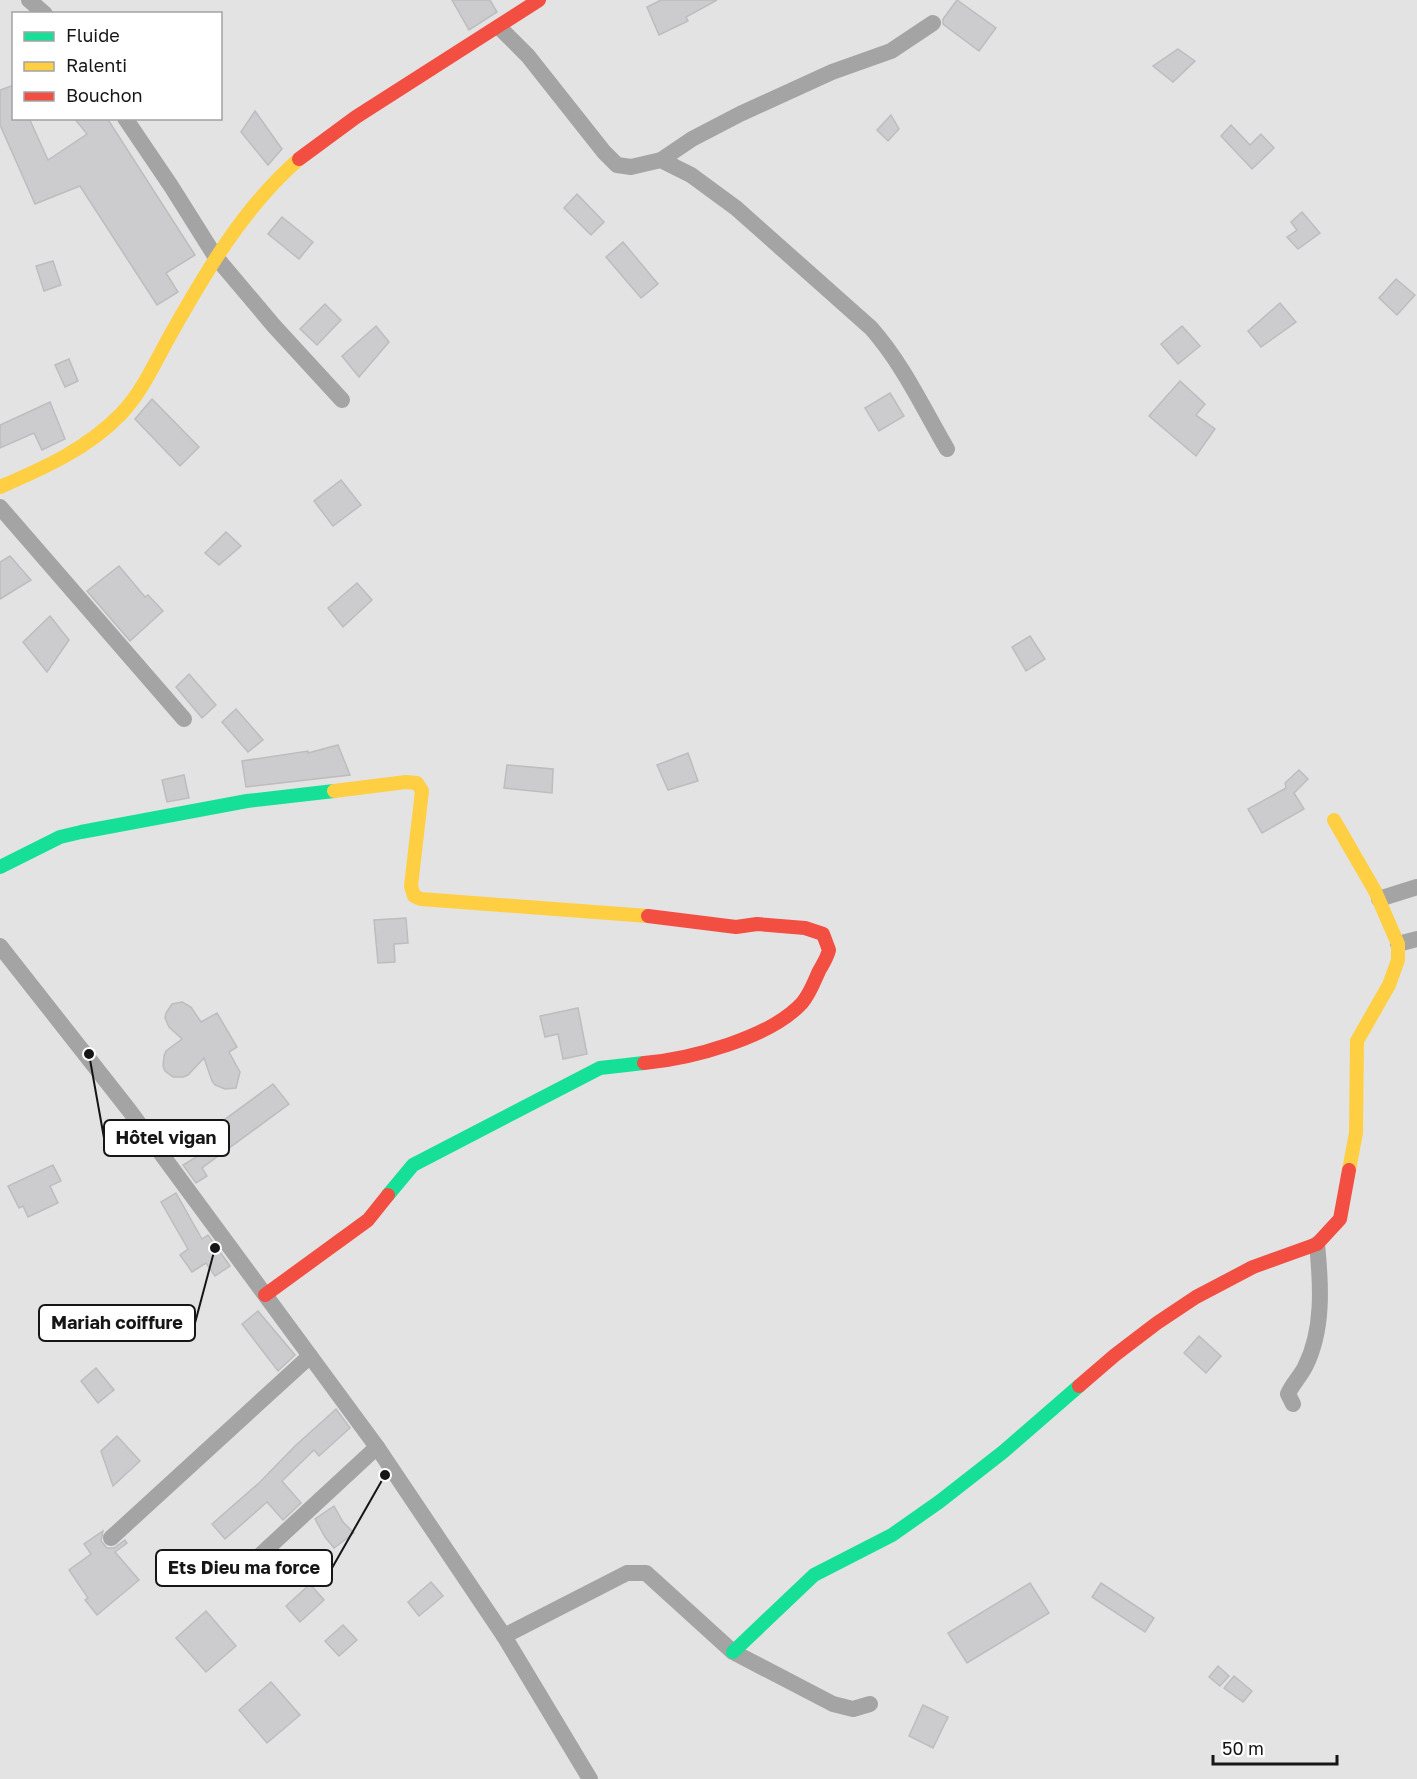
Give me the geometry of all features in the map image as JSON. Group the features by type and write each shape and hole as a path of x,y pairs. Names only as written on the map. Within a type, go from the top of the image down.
{"street":[{"path":"29,0 43,12"},
{"path":"0,487 83,447 124,411 142,385 215,256 274,183 323,137 539,0"},
{"path":"499,27 528,56 604,152 617,165 631,166 661,160 692,139 740,114 832,72 891,51 933,23"},
{"path":"126,120 215,256 274,326 342,400"},
{"path":"661,160 691,175 736,208 871,328 899,365 947,449"},
{"path":"0,507 184,719"},
{"path":"0,867 60,837 81,832 247,801 406,782 417,783 422,791 411,886 414,896 421,899 643,915 736,927 757,924 805,928 823,934 830,945 829,957 820,968 814,985 802,1003 784,1017 746,1038 675,1060 600,1068 413,1165 399,1177 379,1209 368,1220 265,1295"},
{"path":"733,1652 814,1575 892,1535 939,1502 1003,1452 1115,1355 1157,1323 1196,1297 1253,1267 1317,1244 1340,1219 1356,1133 1357,1041 1389,985 1398,960 1398,944 1379,899 1334,820"},
{"path":"1379,899 1417,887"},
{"path":"1398,944 1417,939"},
{"path":"0,946 129,1110 377,1447 504,1636 590,1779"},
{"path":"1293,1404 1288,1394 1304,1370 1312,1352 1317,1325 1321,1282 1317,1244"},
{"path":"111,1538 310,1356"},
{"path":"256,1559 377,1447"},
{"path":"504,1636 627,1573 646,1573 733,1652 833,1704 853,1709 870,1704"}],"building":[{"path":"452,0 490,0 497,12 469,30"},
{"path":"661,0 717,0 686,17 688,21 659,35 647,7"},
{"path":"957,0 996,28 979,51 943,24 943,19"},
{"path":"1178,49 1195,61 1173,82 1153,66"},
{"path":"12,86 12,120 30,120 48,160 87,134 76,120 108,120 195,255 166,273 178,292 157,305 80,186 35,204 0,125 0,90"},
{"path":"255,111 282,149 268,165 241,132"},
{"path":"891,115 899,129 888,141 877,130"},
{"path":"1231,125 1250,145 1261,134 1274,148 1252,169 1221,136"},
{"path":"577,194 604,222 591,235 564,208"},
{"path":"1302,212 1320,233 1298,249 1287,237 1297,230 1291,222"},
{"path":"282,217 313,242 299,259 268,234"},
{"path":"623,242 658,284 641,298 606,257"},
{"path":"53,261 61,285 44,291 36,266"},
{"path":"1396,279 1415,295 1397,315 1379,298"},
{"path":"1280,303 1296,322 1261,347 1248,331"},
{"path":"325,304 341,320 317,345 300,329"},
{"path":"376,326 389,342 359,377 342,356"},
{"path":"1182,326 1200,346 1178,364 1161,344"},
{"path":"69,359 78,381 65,387 55,365"},
{"path":"1180,381 1205,404 1196,415 1215,429 1196,456 1149,416"},
{"path":"890,393 904,416 879,431 865,408"},
{"path":"152,399 199,447 180,466 135,419"},
{"path":"50,402 65,439 42,450 34,433 0,448 0,425"},
{"path":"341,480 361,505 333,526 314,501"},
{"path":"226,532 241,546 219,565 205,553"},
{"path":"10,556 31,580 0,599 0,562"},
{"path":"119,566 145,597 148,595 163,611 130,641 87,591"},
{"path":"357,583 372,600 343,627 328,608"},
{"path":"50,616 69,640 47,672 23,642"},
{"path":"1030,636 1045,659 1026,671 1012,647"},
{"path":"189,674 216,705 202,718 176,687"},
{"path":"236,709 263,740 248,752 222,722"},
{"path":"338,745 350,775 246,787 242,761 308,751 308,753"},
{"path":"688,753 698,781 668,790 657,765"},
{"path":"507,765 553,769 552,793 504,788"},
{"path":"1299,770 1308,779 1294,793 1304,809 1262,833 1248,809 1286,788 1285,783"},
{"path":"184,775 189,798 167,802 162,780"},
{"path":"406,918 408,943 394,944 395,962 378,963 374,920"},
{"path":"182,1002 191,1007 201,1022 217,1013 237,1047 229,1052 240,1072 236,1088 225,1089 215,1085 204,1058 188,1075 183,1077 173,1077 165,1071 163,1066 166,1051 182,1039 169,1027 165,1018 166,1013 172,1004"},
{"path":"578,1008 587,1054 563,1059 558,1034 545,1037 540,1016"},
{"path":"273,1084 289,1104 202,1168 207,1176 196,1183 183,1165 198,1156 190,1145"},
{"path":"53,1165 61,1181 50,1186 58,1203 28,1217 23,1206 19,1208 8,1186"},
{"path":"176,1193 202,1239 208,1235 230,1266 215,1276 206,1263 192,1272 180,1255 188,1249 161,1202"},
{"path":"258,1311 295,1355 278,1371 242,1324"},
{"path":"1199,1336 1221,1356 1206,1373 1184,1353"},
{"path":"96,1368 114,1390 98,1403 81,1381"},
{"path":"336,1409 350,1428 319,1456 314,1450 282,1481 301,1503 283,1520 267,1502 225,1539 212,1524 259,1483"},
{"path":"117,1436 140,1461 113,1486 101,1451"},
{"path":"334,1506 343,1522 354,1533 334,1548 315,1519"},
{"path":"103,1531 101,1541 107,1548 114,1548 125,1540 127,1543 115,1552 139,1580 97,1615 85,1600 88,1598 69,1570 91,1554 84,1544"},
{"path":"431,1582 443,1596 419,1616 408,1602"},
{"path":"1030,1583 1049,1613 967,1663 948,1633"},
{"path":"1101,1583 1154,1618 1145,1632 1092,1597"},
{"path":"310,1584 324,1600 300,1622 286,1606"},
{"path":"206,1611 236,1646 206,1672 176,1638"},
{"path":"343,1625 357,1640 339,1656 325,1641"},
{"path":"1218,1666 1229,1676 1220,1686 1209,1677"},
{"path":"1234,1676 1252,1691 1243,1702 1224,1688"},
{"path":"271,1682 300,1715 267,1743 239,1710"},
{"path":"923,1705 948,1717 933,1748 909,1736"}],"traffic: fast":[{"path":"0,867 60,837 81,832 247,801 334,791"},
{"path":"388,1195 413,1165 600,1068 644,1063"},
{"path":"733,1652 814,1575 892,1535 939,1502 1003,1452 1079,1386"}],"traffic: slow":[{"path":"0,487 49,465 79,447 121,414 143,385 228,240 261,198 299,159"},
{"path":"334,791 406,782 417,783 422,791 411,886 414,896 421,899 648,916"},
{"path":"1334,820 1375,891 1398,944 1398,960 1389,985 1357,1041 1356,1133 1349,1170"}],"traffic: jam":[{"path":"299,159 356,117 539,0"},
{"path":"644,1063 684,1057 728,1045 770,1027 802,1003 810,992 829,950 823,934 805,928 757,924 736,927 648,916"},
{"path":"1079,1386 1157,1323 1196,1297 1253,1267 1317,1244 1340,1219 1349,1170"},
{"path":"265,1295 368,1220 388,1195"}],"place":[{"name":"Hôtel vigan","path":"89,1054"},
{"name":"Mariah coiffure","path":"215,1248"},
{"name":"Ets Dieu ma force","path":"385,1475"}]}
